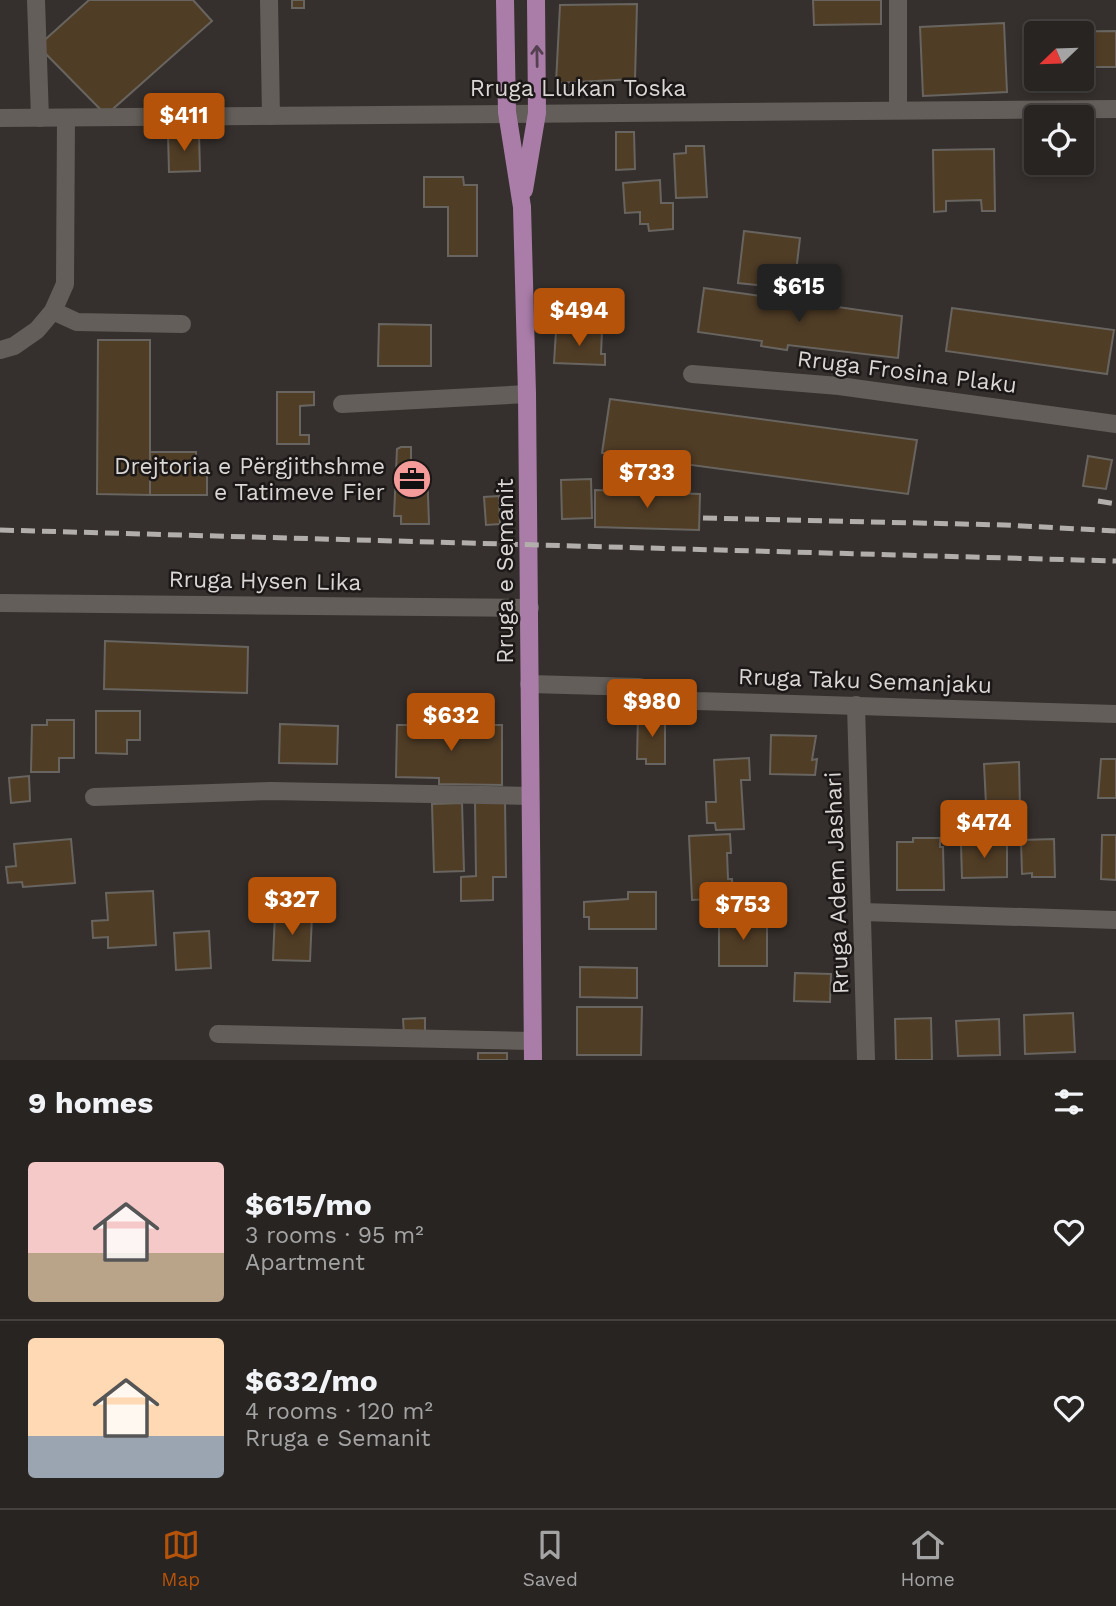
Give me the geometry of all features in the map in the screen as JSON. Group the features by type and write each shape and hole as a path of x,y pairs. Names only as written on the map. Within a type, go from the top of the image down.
{"main road":[{"name":"Rruga e Semanit","path":"505,0 507,112 522,207 527,394 533,1060"},
{"name":"Rruga e Semanit","path":"522,207 537,113 536,0"}],"street":[{"path":"36,0 40,118"},
{"path":"269,0 271,116"},
{"path":"898,0 898,110"},
{"name":"Rruga Llukan Toska","path":"0,118 1116,108"},
{"path":"0,350 14,346 37,330 53,311 65,284 66,118"},
{"path":"53,311 78,321 182,324"},
{"name":"Rruga Frosina Plaku","path":"692,374 839,386 1116,425"},
{"path":"342,404 527,394"},
{"name":"Rruga Hysen Lika","path":"0,603 530,608"},
{"name":"Rruga Taku Semanjaku","path":"530,684 639,687 696,701 1116,714"},
{"name":"Rruga Adem Jashari","path":"856,705 866,1060"},
{"path":"94,797 271,791 530,796"},
{"path":"863,912 1116,920"},
{"path":"218,1034 533,1041"}],"building":[{"path":"89,0 193,0 212,21 106,115 38,46"},
{"path":"292,0 304,0 304,8 292,8"},
{"path":"813,0 881,0 881,24 814,25"},
{"path":"637,4 635,79 556,83 560,5"},
{"path":"1004,23 1007,92 923,96 920,27"},
{"path":"1094,31 1116,31 1116,67 1094,67"},
{"path":"616,132 634,132 635,169 616,170"},
{"path":"168,134 199,134 200,171 169,172"},
{"path":"686,146 704,146 707,197 676,198 674,154 686,153"},
{"path":"994,149 995,211 982,211 981,200 946,201 946,211 934,212 933,150"},
{"path":"424,177 463,177 464,185 477,185 477,256 448,256 448,207 424,207"},
{"path":"660,180 661,203 673,203 673,229 649,231 648,224 640,224 640,212 625,213 623,183"},
{"path":"744,231 800,238 794,289 738,283"},
{"path":"704,288 902,316 898,358 788,345 787,350 761,346 762,341 698,332"},
{"path":"952,308 1114,330 1107,374 946,351"},
{"path":"379,324 431,325 431,366 378,366"},
{"path":"602,330 601,354 605,354 605,365 554,363 556,331"},
{"path":"98,340 150,340 150,495 97,494"},
{"path":"277,392 314,392 314,405 300,406 300,435 309,435 309,444 277,444"},
{"path":"610,399 917,440 908,494 602,453"},
{"name":"Drejtoria e Përgjithshme e Tatimeve Fier","path":"411,447 411,469 427,468 429,524 401,524 401,516 394,516 397,449"},
{"path":"150,452 196,452 196,469 207,469 207,495 150,495"},
{"path":"1088,456 1112,460 1106,489 1083,486"},
{"path":"591,479 592,518 562,519 561,480"},
{"path":"595,490 700,494 699,530 595,527"},
{"path":"499,496 500,524 486,525 484,497"},
{"path":"105,641 248,647 247,693 104,689"},
{"path":"96,711 140,711 140,740 127,740 127,754 96,753"},
{"path":"638,715 665,715 665,764 646,764 646,759 637,759"},
{"path":"47,720 74,720 74,758 59,758 59,772 31,772 32,725 47,725"},
{"path":"280,724 338,726 337,764 279,763"},
{"path":"397,725 502,725 502,785 439,784 439,778 396,777"},
{"path":"771,735 816,736 812,760 817,759 815,775 770,774"},
{"path":"749,758 750,780 741,780 744,829 716,830 715,823 707,823 706,802 716,802 714,760"},
{"path":"1101,759 1116,759 1116,798 1098,798"},
{"path":"1019,762 1020,808 998,809 998,804 986,804 984,764"},
{"path":"29,776 30,801 11,803 9,778"},
{"path":"505,801 506,877 493,877 493,900 461,901 461,877 476,876 475,802"},
{"path":"462,803 464,871 434,872 432,804"},
{"path":"730,834 731,853 727,853 728,879 732,879 733,898 692,900 689,836"},
{"path":"1102,835 1116,835 1116,880 1101,879"},
{"path":"913,838 940,838 940,847 943,847 944,890 897,890 897,842 913,842"},
{"path":"71,839 75,883 23,887 22,882 8,883 6,867 16,866 14,844"},
{"path":"1054,839 1055,877 1022,874 1021,840"},
{"path":"978,840 989,840 990,844 1007,844 1007,877 962,878 961,844 978,844"},
{"path":"153,891 156,945 108,948 108,937 93,938 92,921 108,920 106,893"},
{"path":"628,892 656,892 656,929 589,929 589,917 584,917 584,902 628,899"},
{"path":"275,914 312,915 310,961 273,960"},
{"path":"719,919 767,919 767,966 719,966"},
{"path":"209,931 211,968 176,970 174,933"},
{"path":"580,967 637,968 637,998 580,997"},
{"path":"795,973 831,974 830,1002 794,1001"},
{"path":"577,1007 642,1007 641,1055 577,1055"},
{"path":"1073,1013 1075,1052 1025,1054 1024,1015"},
{"path":"425,1018 425,1033 404,1034 403,1019"},
{"path":"931,1018 932,1060 896,1060 895,1019"},
{"path":"999,1019 1000,1055 958,1056 956,1021"},
{"path":"478,1053 507,1053 507,1060 478,1060"}],"railway":[{"path":"1098,501 1116,504"},
{"path":"703,518 1005,525 1116,531"},
{"path":"0,530 1116,561"}],"place":[{"name":"Drejtoria e Përgjithshme e Tatimeve Fier","path":"412,479"}]}
